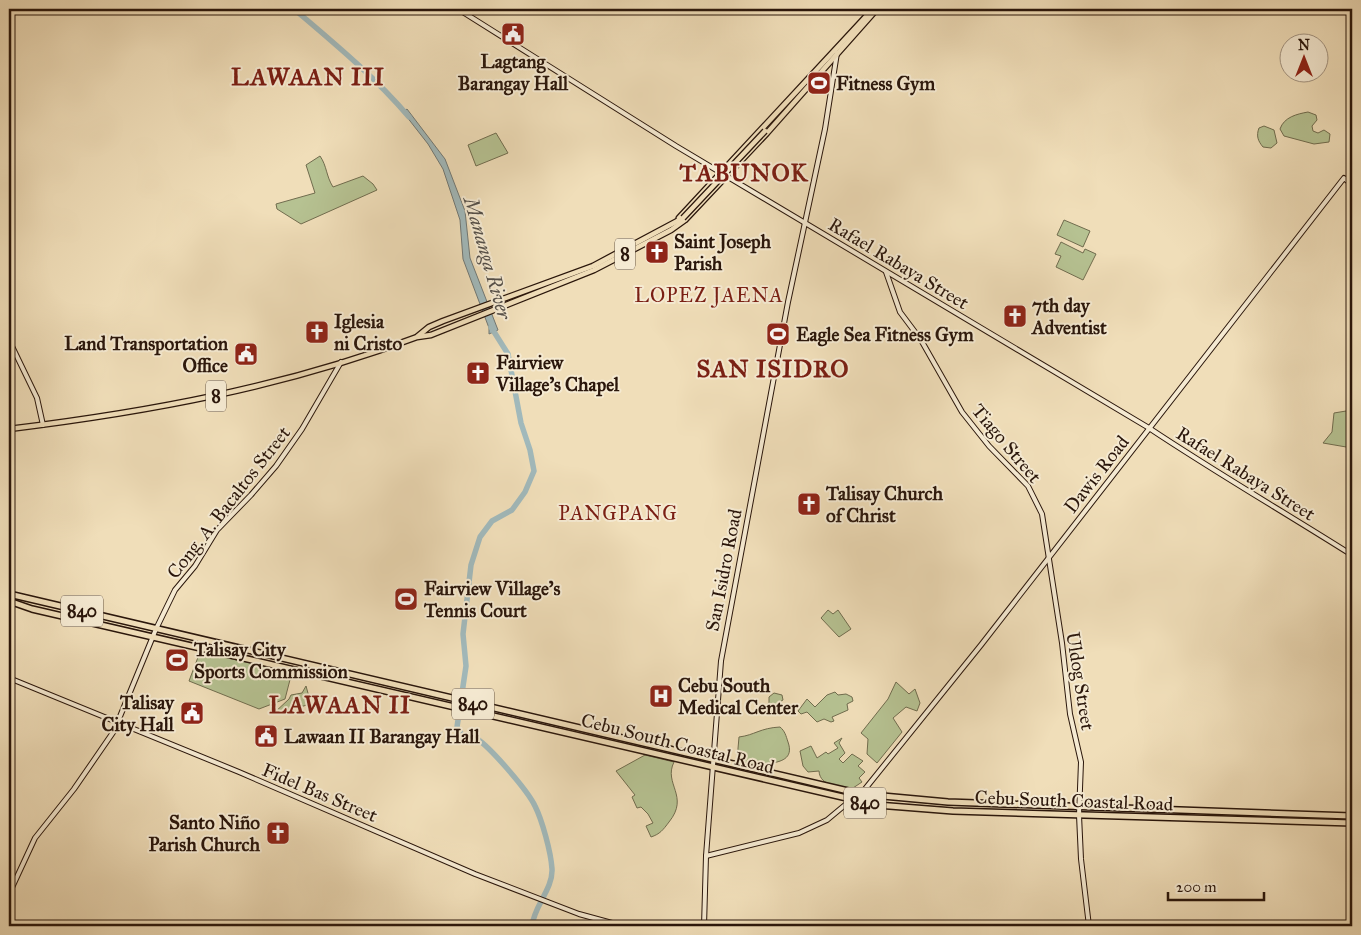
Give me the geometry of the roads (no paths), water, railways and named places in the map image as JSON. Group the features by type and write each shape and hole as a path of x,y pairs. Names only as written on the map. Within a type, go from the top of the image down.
{"highway":[{"name":"Cebu South Coastal Road","path":"9,594 397,689 861,794 948,802 1352,816"},
{"name":"Cebu South Coastal Road","path":"9,601 32,609 397,689"},
{"name":"Cebu South Coastal Road","path":"547,724 712,768 852,800 948,811 1352,823"}],"main road":[{"path":"678,223 727,176 873,9"},
{"path":"836,52 878,9"},
{"path":"678,223 722,172 770,125"},
{"path":"678,223 770,125"},
{"name":"8","path":"416,337 428,328 443,321 592,266 678,223"},
{"name":"8","path":"9,429 169,406 268,384 416,337 431,335 602,266 678,223"}],"street":[{"name":"Rafael Rabaya Street","path":"458,9 619,111 1149,428 1204,464 1281,509 1352,554"},
{"name":"San Isidro Road","path":"704,926 706,856 718,682 805,223 825,129 836,52"},
{"name":"Dawis Road","path":"861,794 902,745 1344,178 1352,185"},
{"name":"Tiago Street","path":"886,272 900,312 921,340 962,412 989,446 1028,486 1042,514 1048,558"},
{"path":"9,340 37,398 43,424"},
{"name":"Cong. A. Bacaltos Street","path":"9,894 35,838 74,789 119,722 153,636 175,590 196,566 218,530 252,496 276,466 306,422 342,362"},
{"name":"Uldog Street","path":"1048,558 1062,643 1070,714 1081,762 1079,815"},
{"name":"Fidel Bas Street","path":"9,678 119,722 504,886 579,914 623,926"},
{"path":"706,856 798,833 827,820 852,800"},
{"path":"1079,815 1081,860 1089,926"}],"water":[{"path":"407,109 445,159 465,211 470,258 498,330 489,334 489,328 463,259 460,220 443,169 428,144 403,112"}],"waterway":[{"name":"Mananga River","path":"294,9 368,74 409,117"},
{"name":"Mananga River","path":"491,327 508,354 521,423 530,450 534,471 525,492 512,510 492,521 480,537 471,565 463,634 466,666 457,727 462,735 474,737 498,758 531,799 540,819 550,854 552,876 547,891 536,911 532,926"}],"place":[{"name":"Lagtang Barangay Hall","path":"513,34"},
{"name":"Fitness Gym","path":"819,83"},
{"name":"Saint Joseph Parish","path":"657,252"},
{"name":"7th day Adventist","path":"1015,316"},
{"name":"Iglesia ni Cristo","path":"317,332"},
{"name":"Eagle Sea Fitness Gym","path":"778,334"},
{"name":"Land Transportation Office","path":"246,354"},
{"name":"Fairview Village's Chapel","path":"478,373"},
{"name":"Talisay Church of Christ","path":"809,504"},
{"name":"Fairview Village's Tennis Court","path":"406,599"},
{"name":"Talisay City Sports Commission","path":"177,660"},
{"name":"Cebu South Medical Center","path":"661,696"},
{"name":"Talisay City Hall","path":"192,713"},
{"name":"Lawaan II Barangay Hall","path":"266,736"},
{"name":"Santo Niño Parish Church","path":"278,833"}],"district":[{"name":"LAWAAN III","path":"308,77"},
{"name":"TABUNOK","path":"744,173"},
{"name":"LOPEZ JAENA","path":"709,295"},
{"name":"SAN ISIDRO","path":"773,369"},
{"name":"PANGPANG","path":"618,513"},
{"name":"LAWAAN II","path":"340,705"}]}
